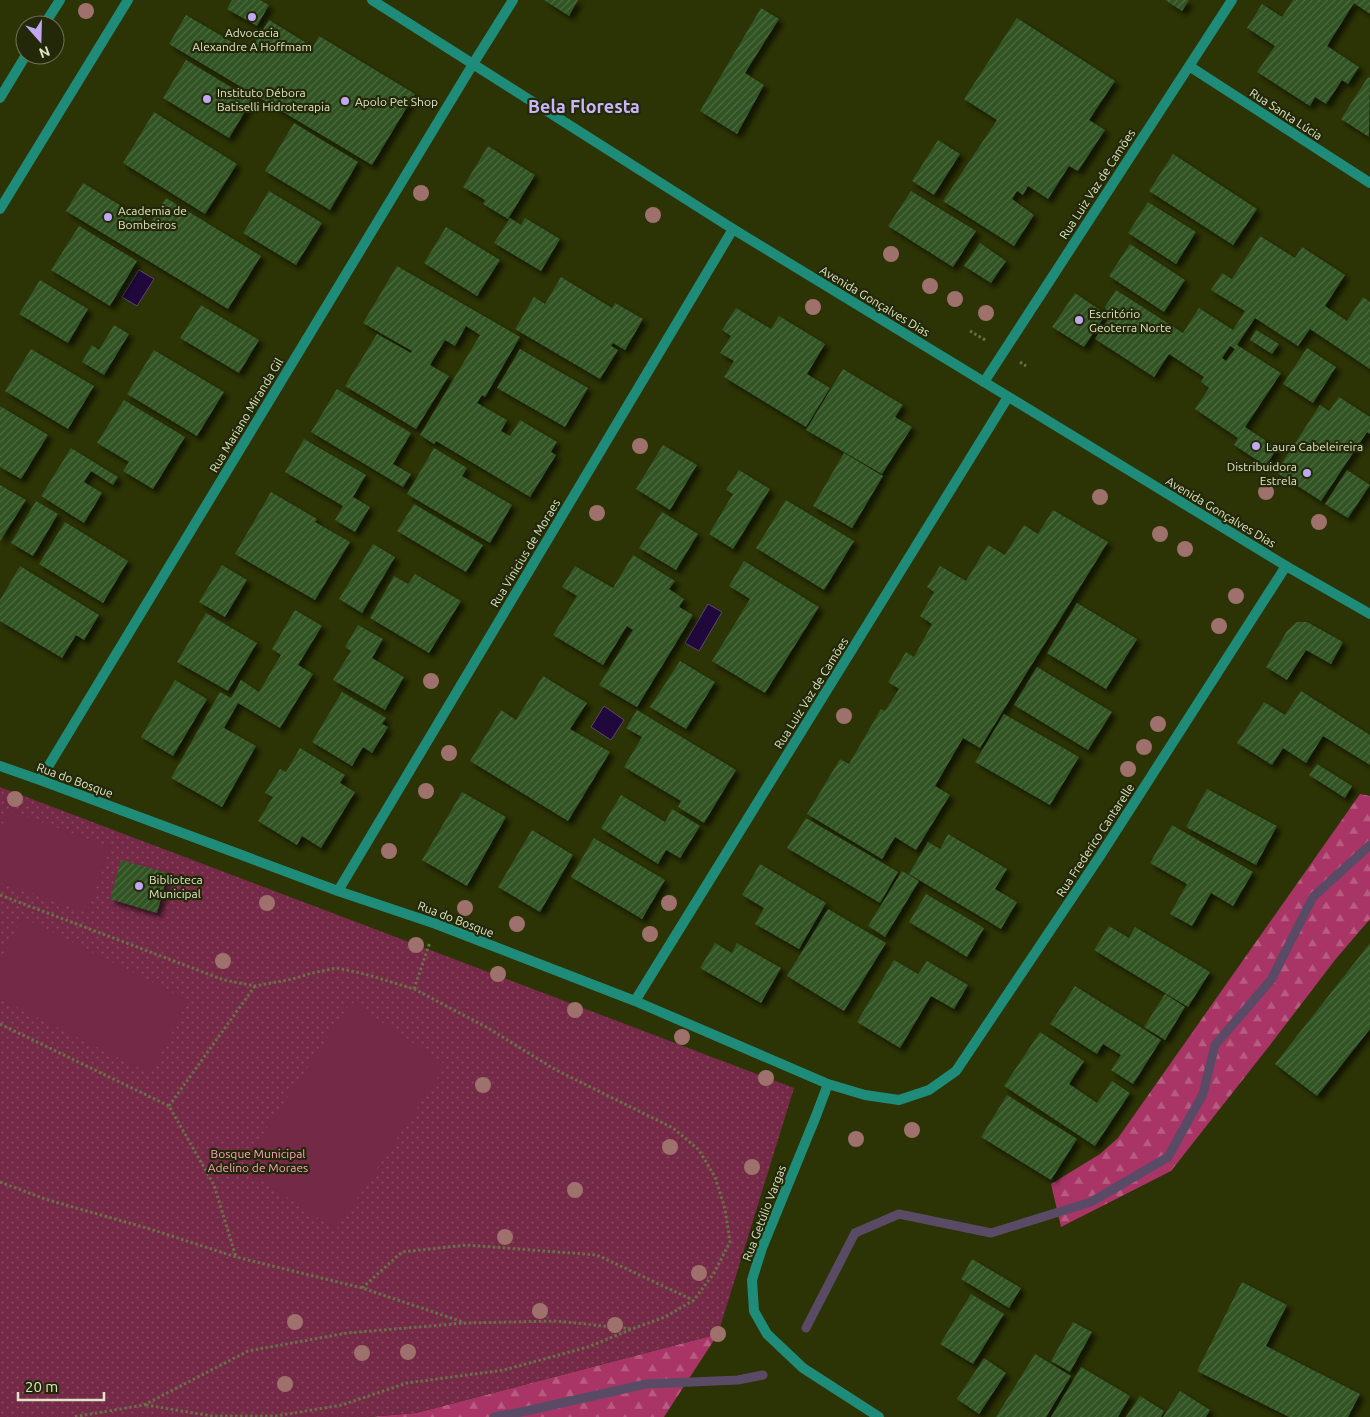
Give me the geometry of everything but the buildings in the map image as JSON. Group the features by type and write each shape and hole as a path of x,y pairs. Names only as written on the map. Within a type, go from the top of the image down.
{"street":[{"path":"50,15 60,0"},
{"path":"0,209 128,0"},
{"name":"Avenida Gonçalves Dias","path":"372,0 732,229 1286,566 1370,614"},
{"name":"Rua Mariano Miranda Gil","path":"40,780 513,0"},
{"name":"Rua Luiz Vaz de Camões","path":"984,382 1232,0"},
{"path":"0,98 20,65"},
{"name":"Rua Santa Lúcia","path":"1189,66 1370,183"},
{"name":"Rua Vinicius de Moraes","path":"338,891 732,229"},
{"name":"Rua Luiz Vaz de Camões","path":"635,1002 1008,397"},
{"name":"Rua Frederico Cantarelle","path":"899,1100 929,1090 956,1071 1100,856 1286,566"},
{"name":"Rua do Bosque","path":"0,766 338,891 436,924 635,1002 828,1084 865,1095 899,1100"},
{"name":"Rua Getúlio Vargas","path":"828,1084 759,1256 752,1280 754,1311 767,1334 803,1368 879,1417"}],"path":[{"path":"0,895 224,980 255,986 337,968 365,974 414,989 488,1028 556,1070 673,1128 699,1150 715,1177 725,1209 730,1242 714,1273 694,1300 665,1317 588,1347 504,1370 408,1383 342,1405 276,1416 212,1416 144,1405"},
{"path":"414,989 436,924"},
{"path":"169,1106 255,986"},
{"path":"0,1024 169,1106 214,1185 236,1257"},
{"path":"0,1182 45,1199 236,1257 362,1288 466,1323"},
{"path":"362,1288 402,1252 467,1245 597,1255 694,1300"},
{"path":"73,1417 144,1405 248,1351 347,1333 466,1323 557,1321 632,1329"}],"green space":[{"name":"Bosque Municipal Adelino de Moraes","path":"0,787 794,1088 718,1334 416,1413 368,1417 0,1417"},
{"path":"1360,794 1370,796 1370,919 1335,960 1171,1171 1061,1227 1051,1184 1100,1154 1118,1138"},
{"path":"8,810 111,847 87,912 0,882 0,832"},
{"path":"22,917 188,1000 151,1074 0,999 0,961"},
{"path":"351,1002 446,1065 336,1230 241,1167"},
{"path":"718,1334 664,1417 368,1417 416,1413"}],"shaded area":[{"path":"139,270 154,279 137,306 122,297"},
{"path":"708,604 722,612 699,651 685,643"},
{"path":"604,706 624,720 611,740 591,727"}],"waterway":[{"path":"806,1328 855,1233 899,1214 991,1233 1091,1202 1168,1157 1203,1094 1215,1045 1271,980 1313,897 1370,845"},
{"path":"494,1417 646,1384 738,1380 763,1375"}],"place":[{"name":"Advocacia Alexandre A Hoffmam","path":"252,17"},
{"name":"Instituto Débora Batiselli Hidroterapia","path":"207,99"},
{"name":"Apolo Pet Shop","path":"345,101"},
{"name":"Academia de Bombeiros","path":"108,217"},
{"name":"Escritório Geoterra Norte","path":"1079,320"},
{"name":"Laura Cabeleireira","path":"1256,446"},
{"name":"Distribuidora Estrela","path":"1307,473"},
{"name":"Biblioteca Municipal","path":"139,886"}],"district":[{"name":"Bela Floresta","path":"584,106"}]}
